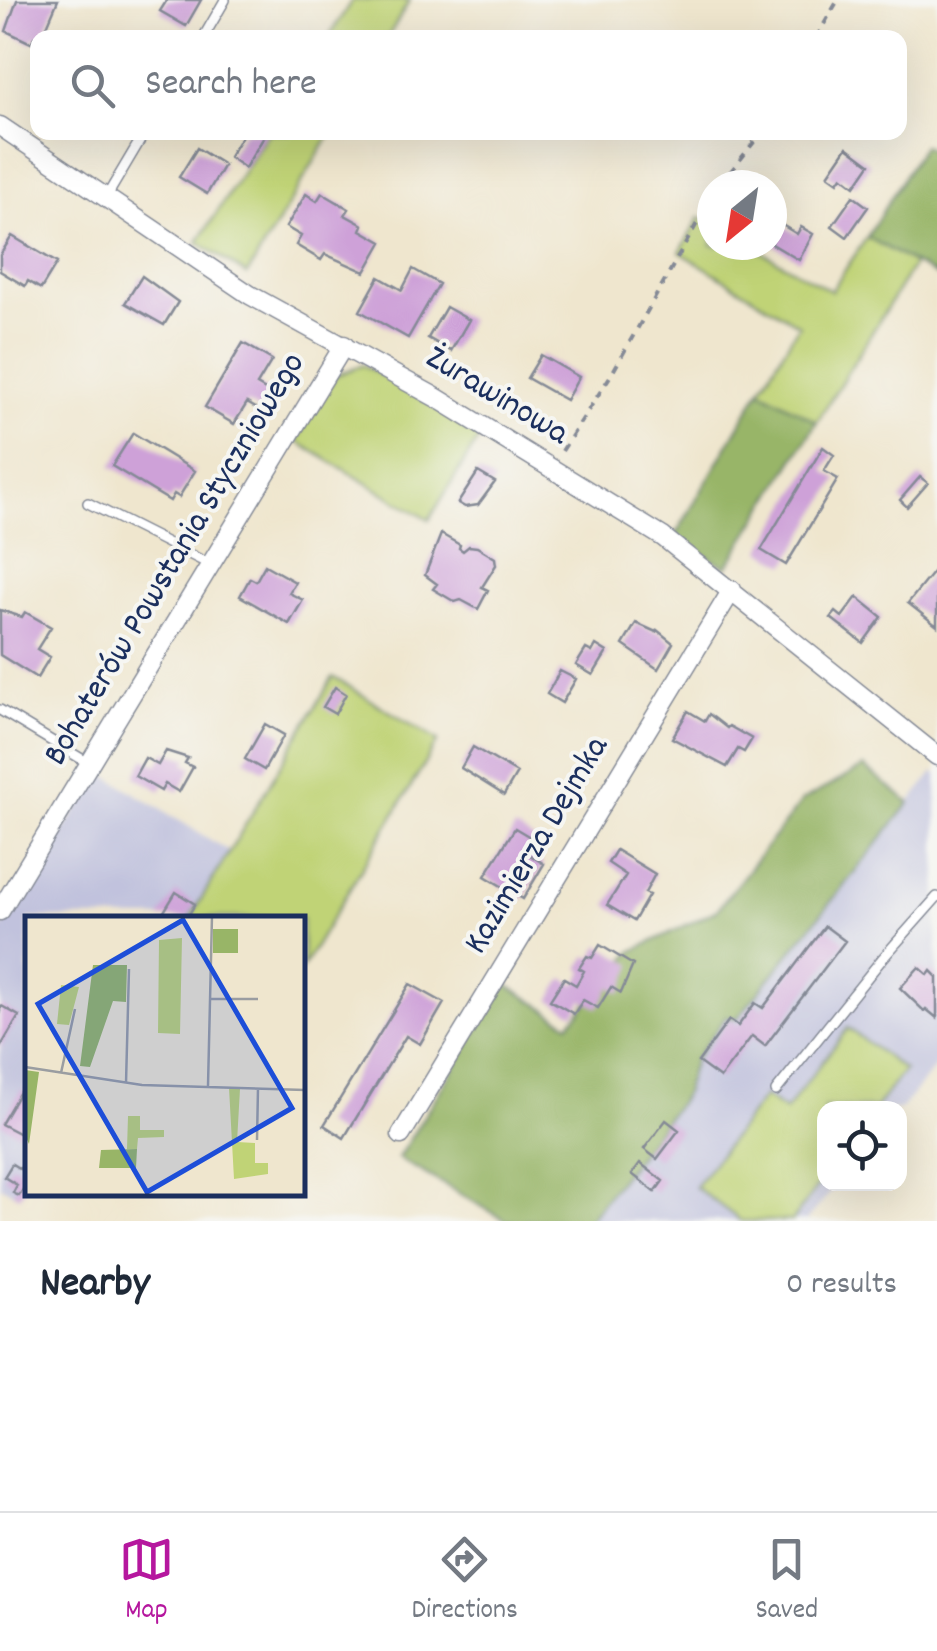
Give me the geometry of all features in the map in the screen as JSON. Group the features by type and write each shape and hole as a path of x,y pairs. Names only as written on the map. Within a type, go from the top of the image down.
{"street":[{"name":"Żurawinowa","path":"0,126 250,295 344,345 663,537 937,756"},
{"name":"Bohaterów Powstania Styczniowego","path":"0,910 344,345"},
{"name":"Kazimierza Dejmka","path":"401,1135 732,590"}],"lane":[{"path":"208,30 226,0"},
{"path":"107,196 140,140"},
{"path":"88,503 209,564"},
{"path":"0,710 90,764"},
{"path":"776,1091 937,897"}],"path":[{"path":"821,30 838,0"},
{"path":"732,170 756,140"},
{"path":"551,468 611,375 697,223"}],"shaded area":[{"path":"101,772 230,852 191,916 25,916 25,1187 19,1196 0,1186 0,930"},
{"path":"934,772 937,1065 907,1101 817,1101 817,1191 832,1191 806,1221 588,1221 683,1097 694,1060 726,1016 738,1018"}],"green space":[{"path":"352,0 410,0 392,30 333,30"},
{"path":"264,140 327,140 247,275 198,242"},
{"path":"923,145 937,154 937,276 867,237"},
{"path":"697,222 697,260 776,260 831,291 867,237 914,264 817,422 760,390 799,325 680,252"},
{"path":"363,365 482,433 429,520 296,441 336,375"},
{"path":"760,390 817,422 727,567 674,538"},
{"path":"333,677 438,741 305,964 305,916 191,916"},
{"path":"864,767 910,803 738,1018 726,1017 694,1060 683,1097 588,1221 507,1221 398,1158 506,984 569,1024 633,951 717,910 802,801"},
{"path":"848,1028 904,1070 881,1101 817,1101 817,1187 792,1221 741,1221 695,1187 764,1096 785,1111"}],"building":[{"path":"17,0 58,0 45,30 30,30 30,43 6,31"},
{"path":"167,0 201,0 186,26 160,11"},
{"path":"239,140 262,140 245,168 229,157"},
{"path":"847,147 870,164 855,186 842,176 838,182 828,175"},
{"path":"197,148 224,165 207,194 179,177"},
{"path":"322,193 349,209 345,215 382,242 365,272 325,254 321,260 296,245 301,236 286,227 306,194 317,201"},
{"path":"853,196 868,207 847,237 832,226"},
{"path":"801,227 813,234 799,260 787,253 787,228 797,234"},
{"path":"12,236 57,263 41,289 28,281 25,286 0,271 0,255"},
{"path":"413,269 439,284 408,338 360,311 379,277 402,290"},
{"path":"142,276 178,302 164,325 125,303"},
{"path":"446,307 469,320 451,351 428,338"},
{"path":"243,343 272,360 257,385 279,398 269,416 247,403 234,424 205,407"},
{"path":"541,355 579,377 566,400 527,378"},
{"path":"133,433 195,471 179,497 174,494 170,501 112,466"},
{"path":"823,447 834,455 824,471 838,479 786,565 761,550"},
{"path":"478,472 495,482 478,505 465,507 458,503"},
{"path":"920,477 928,483 907,507 900,500"},
{"path":"441,534 463,551 469,546 477,547 495,558 496,565 482,587 488,590 478,609 433,589 437,584 425,575"},
{"path":"265,565 295,582 289,593 303,600 289,624 240,596 250,578 256,581"},
{"path":"937,567 937,626 908,603"},
{"path":"857,597 882,617 863,643 831,618 836,612 842,617"},
{"path":"0,610 22,617 25,612 51,627 37,649 50,657 37,678 0,655"},
{"path":"636,623 657,630 673,643 658,669 623,645"},
{"path":"596,645 607,652 593,675 576,665 586,649 592,652"},
{"path":"560,671 576,679 562,703 547,694"},
{"path":"335,687 346,694 335,714 323,707"},
{"path":"688,711 705,721 709,714 727,728 752,739 744,752 738,749 727,767 672,738"},
{"path":"265,724 284,735 264,770 245,759"},
{"path":"473,747 517,773 504,795 461,768"},
{"path":"166,751 188,758 185,763 193,767 179,792 165,784 161,791 135,776 145,758 158,765"},
{"path":"515,828 535,840 527,853 544,864 523,899 485,876"},
{"path":"616,850 655,874 645,893 649,895 634,921 607,905 626,875 608,863"},
{"path":"176,892 195,904 188,916 161,916"},
{"path":"825,926 845,941 765,1046 752,1036 720,1078 698,1062 729,1020 738,1026 755,1003 763,1008"},
{"path":"600,945 633,965 621,993 611,987 598,1008 583,1000 574,1014 550,1000 564,978 576,985 584,971 579,968"},
{"path":"919,967 937,977 937,1018 900,988"},
{"path":"410,984 444,1003 420,1044 406,1036 344,1138 324,1125"},
{"path":"0,1005 19,1016 0,1048"},
{"path":"21,1090 25,1092 25,1136 1,1124"},
{"path":"666,1120 679,1130 657,1159 644,1149"},
{"path":"25,1161 25,1187 19,1196 13,1193 17,1185 4,1177 12,1164 20,1169"},
{"path":"640,1163 663,1181 655,1192 632,1174"}]}
